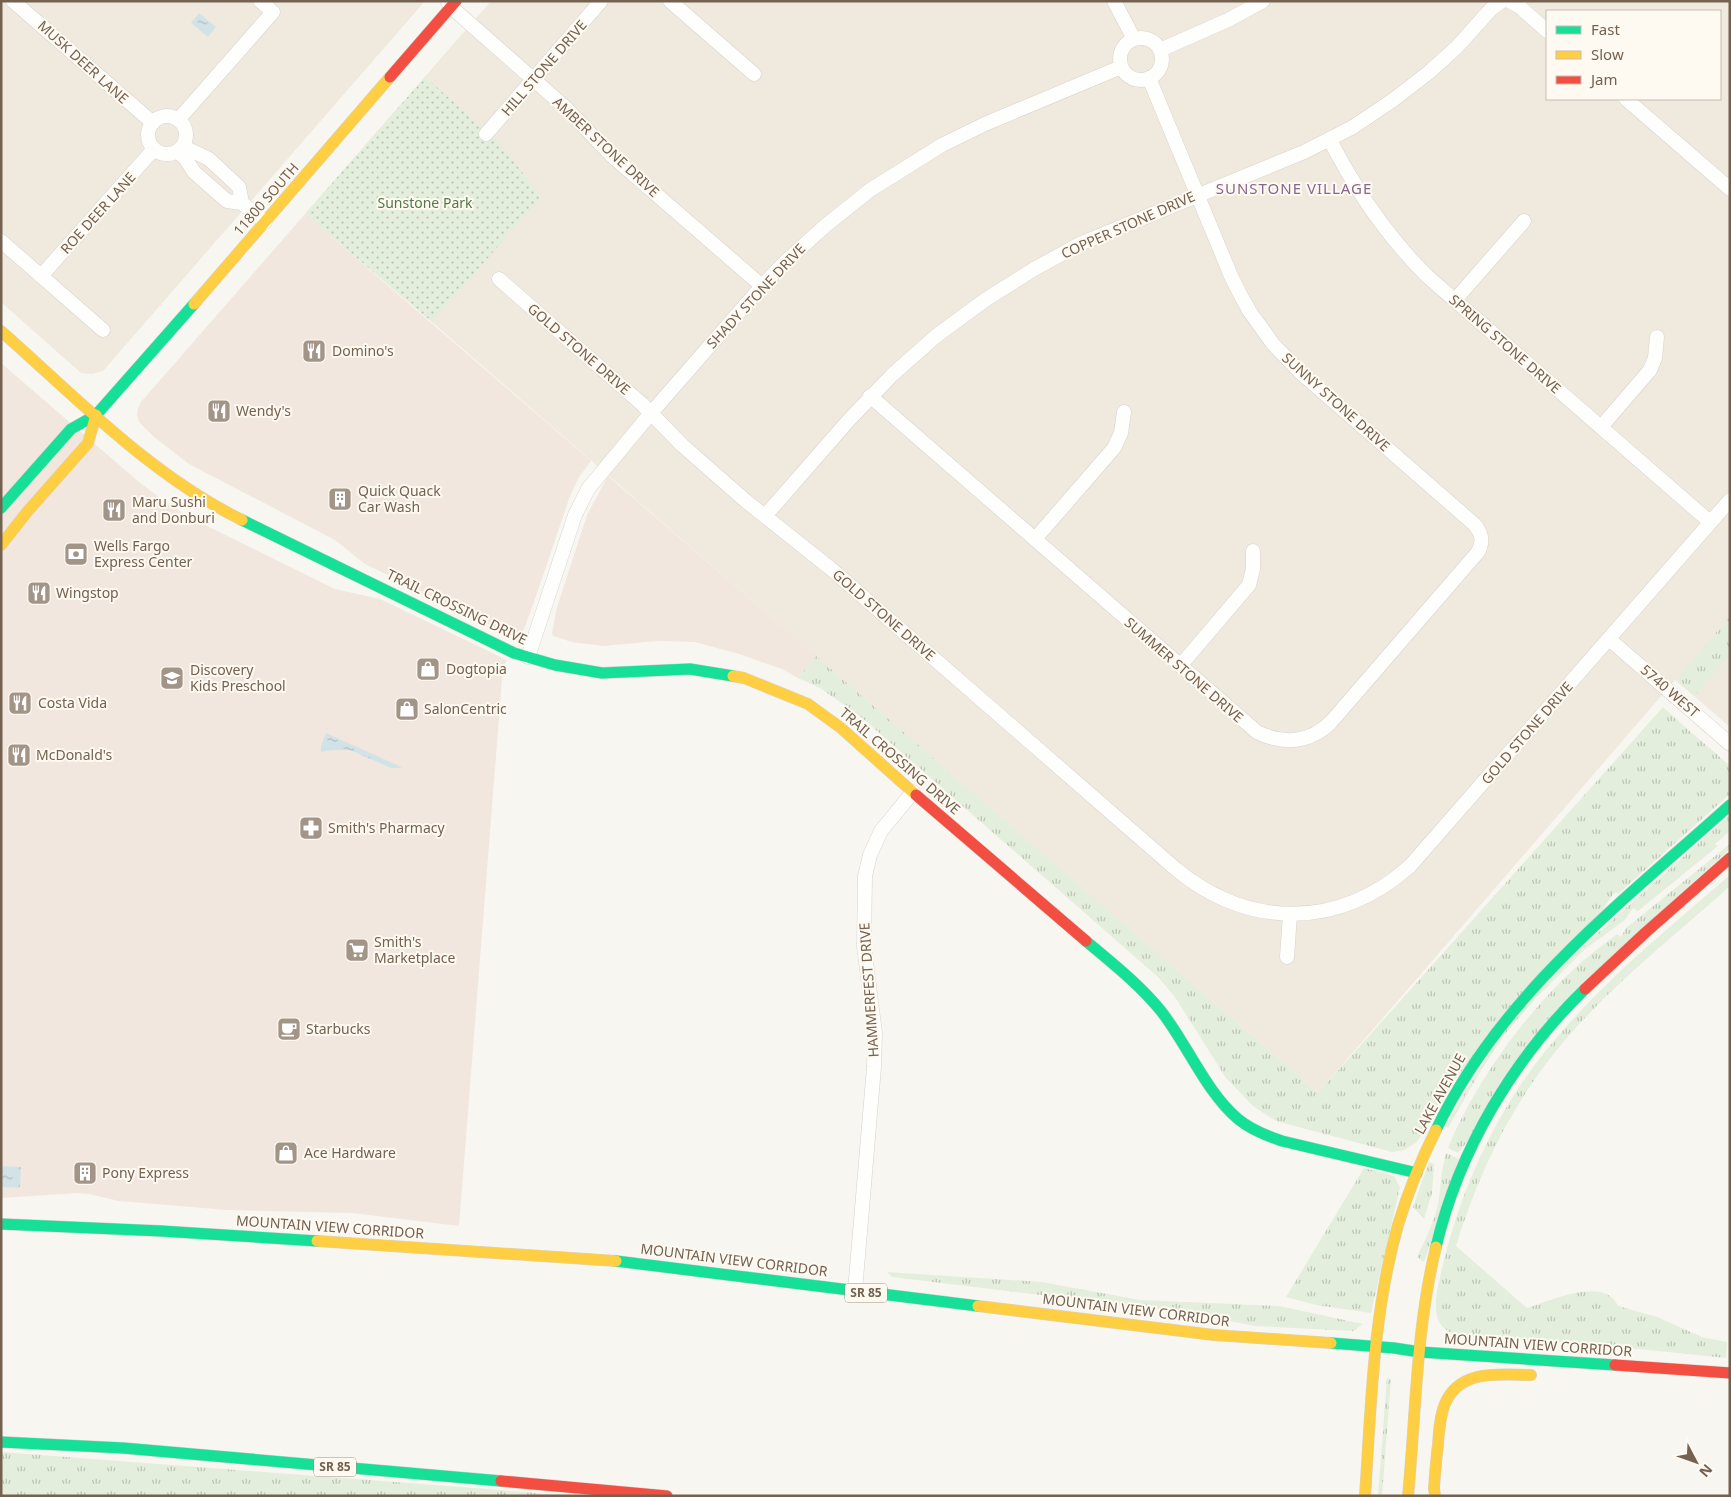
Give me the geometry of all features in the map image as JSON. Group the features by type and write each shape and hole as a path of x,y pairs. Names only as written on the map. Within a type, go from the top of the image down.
{"main road":[{"name":"11800 SOUTH","path":"96,414 265,222 452,3"},
{"name":"TRAIL CROSSING DRIVE","path":"1,331 117,434 162,471 203,499 232,516 491,642 528,657 555,665 602,673 690,669 717,672 744,678 808,704 842,728 1145,993 1165,1016 1216,1095 1238,1119 1259,1132 1282,1141 1417,1172"},
{"path":"1,508 71,429 96,414"},
{"path":"1,544 88,443 96,414"},
{"name":"LAKE AVENUE","path":"1365,1496 1376,1347 1389,1261 1417,1172 1438,1125 1470,1069 1500,1026 1530,990 1572,948 1730,805"},
{"path":"1408,1496 1425,1296 1440,1229 1467,1158 1502,1090 1533,1046 1586,987 1730,858"},
{"name":"MOUNTAIN VIEW CORRIDOR","path":"1,1224 161,1231 612,1260 1214,1335 1420,1352 1730,1373"},
{"path":"1573,1374 1698,1371"},
{"path":"1435,1496 1440,1416 1450,1394 1463,1382 1481,1375 1544,1374"},
{"name":"SR 85","path":"1,1442 123,1448 668,1496"}],"street":[{"name":"MUSK DEER LANE","path":"14,1 153,123"},
{"path":"178,120 273,12 260,1"},
{"name":"AMBER STONE DRIVE","path":"438,1 452,3 575,116 612,156 762,286"},
{"name":"HILL STONE DRIVE","path":"486,134 601,1"},
{"path":"670,1 754,74"},
{"path":"1114,1 1134,39"},
{"path":"1160,50 1228,20 1263,1"},
{"name":"COPPER STONE DRIVE","path":"765,516 870,396 892,375 936,336 1009,284 1082,243 1330,140 1374,114 1422,78 1457,47 1491,9 1502,1"},
{"path":"1509,1 1520,7 1546,30"},
{"path":"1134,39 1152,41 1160,50 1161,63 1155,75 1149,78 1136,80 1130,77 1121,67 1120,54 1123,47 1134,39"},
{"name":"SHADY STONE DRIVE","path":"528,657 582,497 594,479 762,286 825,226 870,190 918,159 985,124 1121,67"},
{"name":"SUNNY STONE DRIVE","path":"1149,78 1231,276 1250,312 1273,344 1301,373 1474,524 1482,537"},
{"path":"1627,100 1730,189"},
{"path":"180,148 186,135 182,124 178,120 168,116 162,117 153,123 150,128 149,139 154,149 165,154 180,148 209,159 239,186 242,203"},
{"name":"SPRING STONE DRIVE","path":"1330,140 1358,190 1389,236 1427,276 1710,522"},
{"path":"180,148 194,172 227,201 242,203 265,222"},
{"name":"ROE DEER LANE","path":"41,276 154,149"},
{"path":"1455,300 1524,221"},
{"path":"1,241 103,330"},
{"name":"GOLD STONE DRIVE","path":"499,279 651,413 694,456 838,574 1190,880 1205,890 1235,904 1263,912 1290,914 1321,911 1353,903 1398,878 1422,854 1730,500"},
{"path":"1601,427 1650,370 1655,358 1657,337"},
{"name":"SUMMER STONE DRIVE","path":"870,396 1257,732 1284,741 1294,741 1310,736 1330,722 1478,552 1482,537"},
{"path":"1035,539 1117,444 1121,433 1124,412"},
{"path":"1180,666 1249,585 1253,569 1253,551"},
{"name":"5740 WEST","path":"1609,639 1730,744"},
{"name":"HAMMERFEST DRIVE","path":"856,1291 875,1040 864,946 865,876 870,856 881,831 913,792"},
{"path":"1288,957 1290,914"}],"shaded area":[{"path":"1,1 425,1 103,371 92,374 81,373 1,302"},
{"path":"491,1 1730,1 1730,727 1675,680 1318,1093 432,322 305,214"},
{"path":"305,214 591,461 579,477 570,496 524,629 518,636 510,635 365,564 335,540 189,464 154,437 139,422 137,415 141,402"},
{"path":"1,363 139,482 168,504 195,520 335,589 380,599 507,660 503,667 459,1226 352,1213 227,1210 119,1201 78,1193 1,1198"},
{"path":"608,476 816,656 798,678 782,669 739,654 695,642 657,641 603,646 572,642 553,636 557,607 587,515"}],"green space":[{"name":"Sunstone Park","path":"425,77 498,141 541,197 432,322 305,214"},
{"path":"1730,616 1730,654 1695,696 1676,680"},
{"path":"816,656 1318,1093 1663,707 1730,766 1730,794 1618,894 1615,892 1603,909 1455,1079 1417,1142 1404,1150 1392,1152 1276,1121 1253,1106 1226,1078 1175,997 1158,977 861,717 820,688 798,678"},
{"path":"1730,815 1730,831 1715,844 1718,846 1638,911 1633,908 1625,920 1584,950 1537,997 1505,1034 1478,1075 1448,1128 1445,1126 1491,1050 1516,1016 1546,981"},
{"path":"1730,844 1730,849 1617,951 1458,1153 1448,1148 1471,1100 1486,1076 1518,1030 1554,988 1587,957 1617,934 1621,937 1626,928"},
{"path":"1730,875 1730,886 1617,986 1575,1028 1539,1073 1510,1119 1485,1168 1456,1246 1527,1308 1562,1296 1589,1291 1601,1292 1611,1297 1618,1306 1657,1317 1702,1337 1727,1342 1726,1358 1600,1345 1462,1335 1445,1329 1437,1316 1436,1299 1448,1247 1458,1212 1471,1179 1503,1114 1543,1054 1585,1006 1645,948"},
{"path":"1446,1153 1459,1159 1424,1262 1417,1257 1436,1211"},
{"path":"1429,1162 1434,1164 1432,1193 1424,1219 1413,1207"},
{"path":"1364,1168 1394,1176 1400,1187 1371,1313 1316,1305 1286,1297"},
{"path":"887,1272 1042,1282 1140,1300 1279,1306 1363,1324 1353,1331 1255,1326 1188,1313 892,1277"},
{"path":"1387,1378 1391,1379 1382,1496 1378,1496"},
{"path":"1,1452 578,1496 1,1496"}],"water":[{"path":"199,13 216,27 208,37 191,23"},
{"path":"326,733 402,768 391,768 350,750 321,752 321,746"},
{"path":"1,1166 21,1167 20,1188 1,1187"}],"traffic: fast":[{"path":"1,508 71,429 96,415 194,304"},
{"path":"242,520 514,653 555,665 602,673 690,669 733,676"},
{"path":"1436,1130 1463,1081 1494,1036 1529,994 1606,915 1730,805"},
{"path":"1086,941 1153,1001 1170,1024 1206,1082 1227,1108 1243,1123 1282,1141 1417,1173"},
{"path":"1436,1247 1459,1175 1492,1107 1535,1045 1585,989"},
{"path":"1,1224 161,1231 317,1241"},
{"path":"616,1261 978,1306"},
{"path":"1331,1343 1420,1352 1615,1365"},
{"path":"1,1442 123,1448 501,1481"}],"traffic: slow":[{"path":"194,304 390,77"},
{"path":"1,331 86,408 145,458 208,502 242,520"},
{"path":"1,545 27,512 88,443 96,415"},
{"path":"733,676 744,678 808,704 841,728 916,795"},
{"path":"1365,1496 1371,1394 1383,1292 1398,1225 1406,1200 1436,1130"},
{"path":"317,1241 616,1261"},
{"path":"1408,1496 1420,1339 1429,1278 1436,1247"},
{"path":"978,1306 1214,1335 1331,1343"},
{"path":"1435,1496 1434,1488 1440,1423 1445,1404 1456,1387 1465,1381 1483,1376 1531,1375"}],"traffic: jam":[{"path":"390,77 456,1"},
{"path":"916,795 1086,941"},
{"path":"1585,989 1730,858"},
{"path":"1615,1365 1730,1373"},
{"path":"501,1481 667,1496"}],"place":[{"name":"Domino's","path":"314,351"},
{"name":"Wendy's","path":"219,411"},
{"name":"Quick Quack Car Wash","path":"340,499"},
{"name":"Maru Sushi and Donburi","path":"114,510"},
{"name":"Wells Fargo Express Center","path":"76,554"},
{"name":"Wingstop","path":"39,593"},
{"name":"Dogtopia","path":"428,669"},
{"name":"Discovery Kids Preschool","path":"172,678"},
{"name":"Costa Vida","path":"20,703"},
{"name":"SalonCentric","path":"407,709"},
{"name":"McDonald's","path":"19,755"},
{"name":"Smith's Pharmacy","path":"311,828"},
{"name":"Smith's Marketplace","path":"357,950"},
{"name":"Starbucks","path":"289,1029"},
{"name":"Ace Hardware","path":"286,1153"},
{"name":"Pony Express","path":"85,1173"}],"district":[{"name":"SUNSTONE VILLAGE","path":"1294,189"}]}
